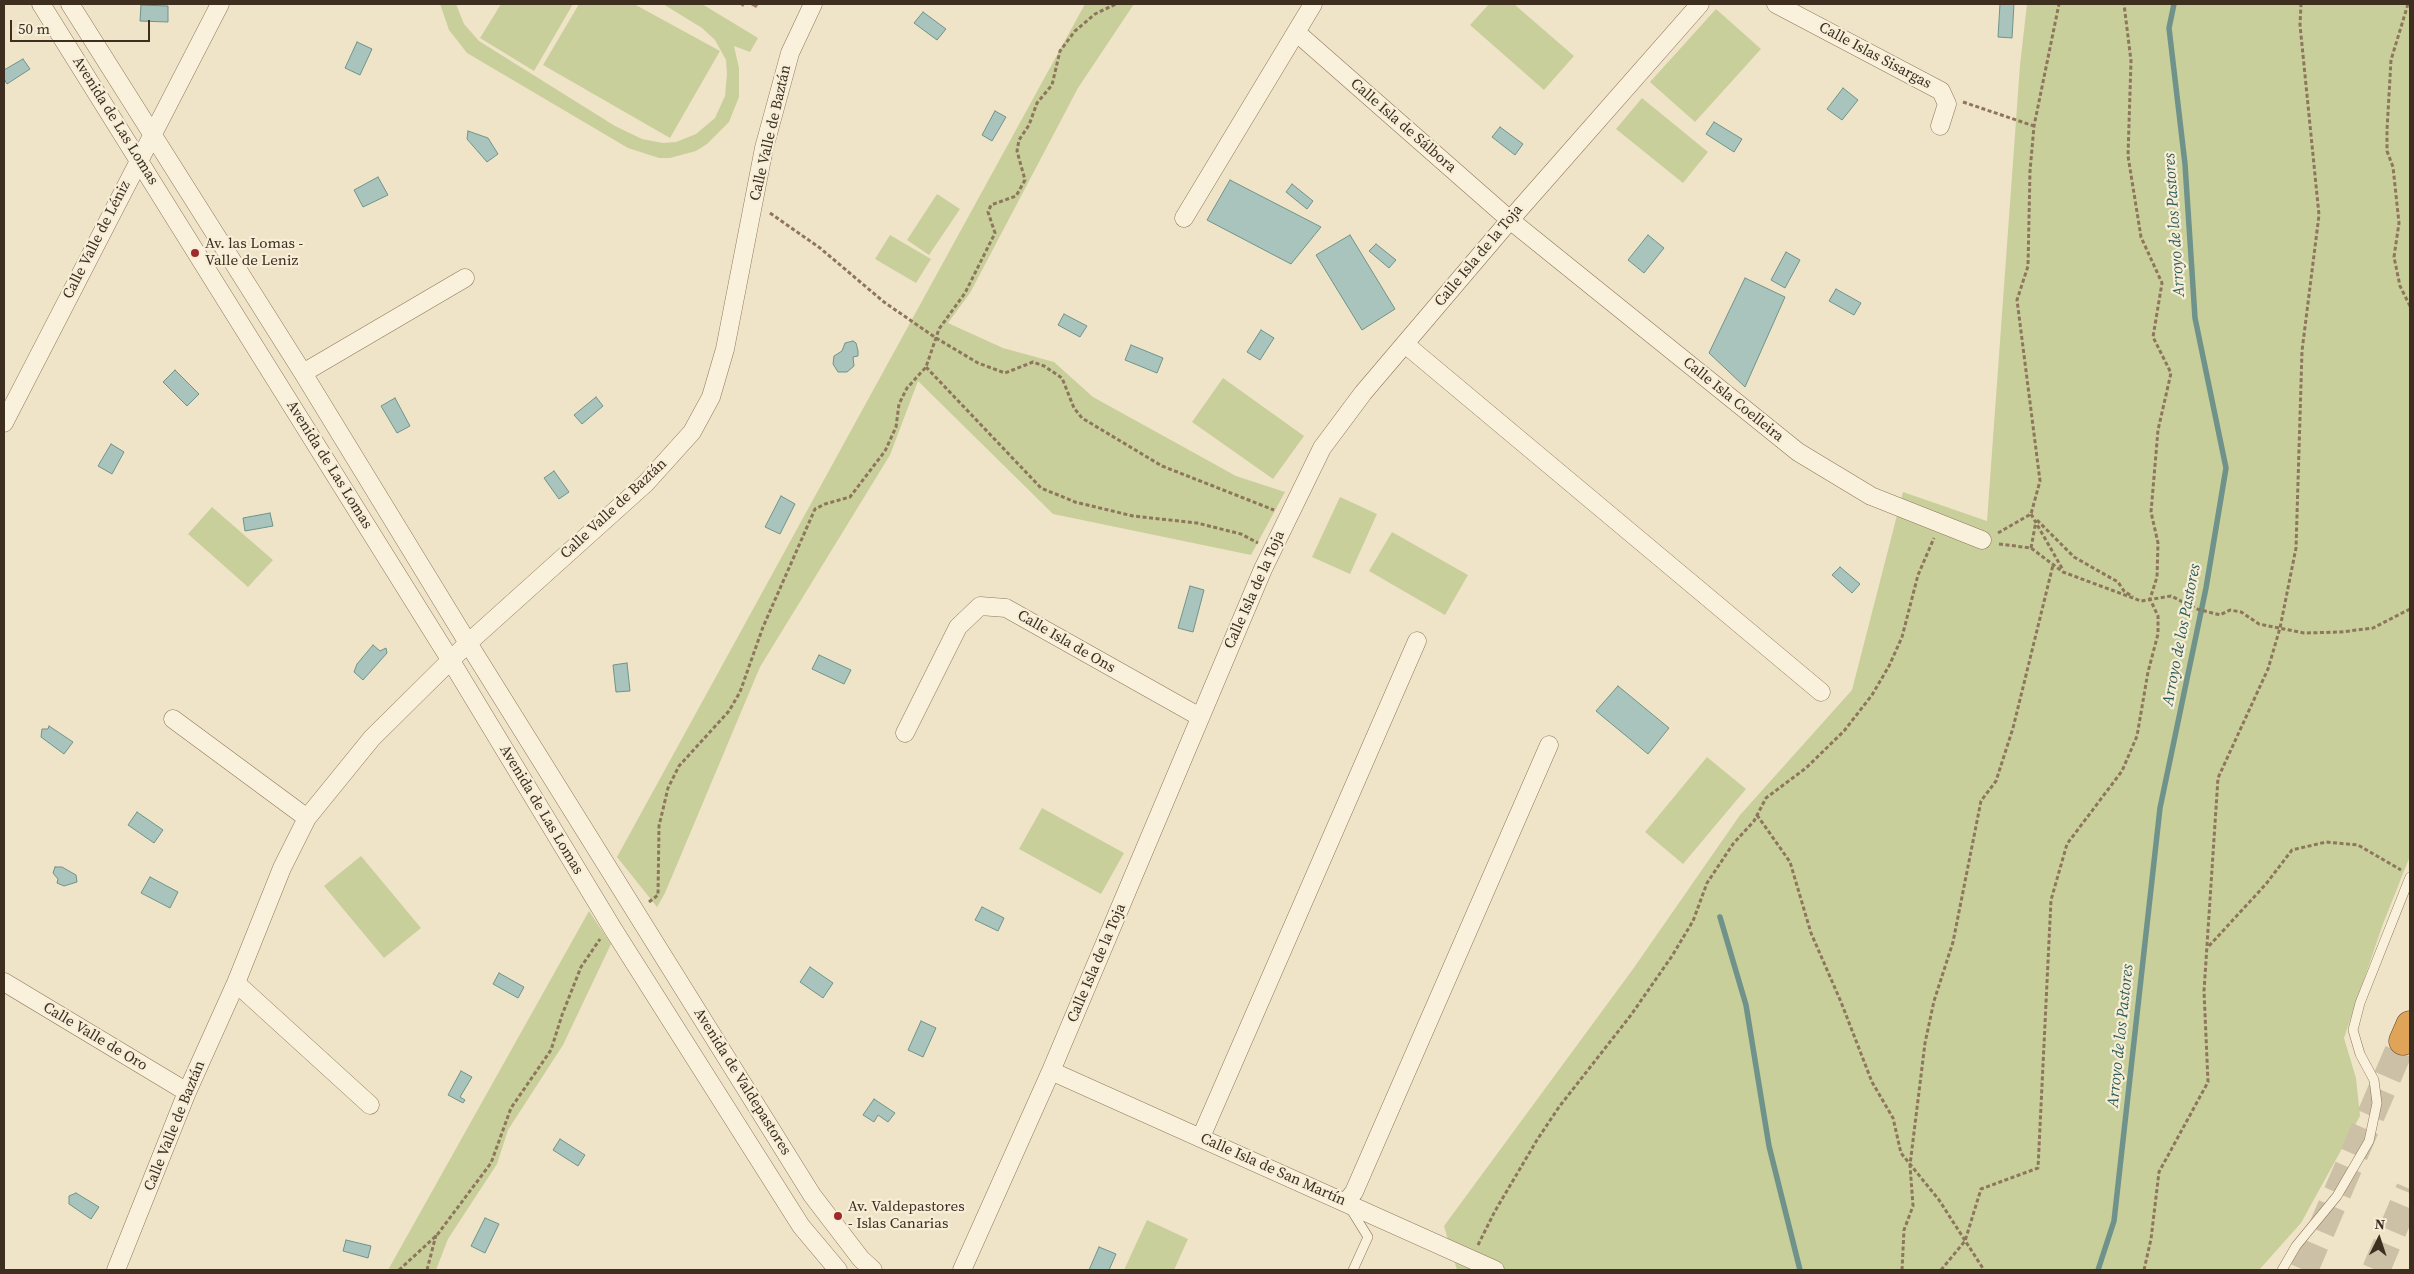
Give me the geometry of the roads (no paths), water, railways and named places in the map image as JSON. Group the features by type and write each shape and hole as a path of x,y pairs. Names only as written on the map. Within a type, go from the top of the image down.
{"street":[{"name":"Avenida de Las Lomas","path":"42,4 451,662 613,929"},
{"name":"Avenida de Las Lomas","path":"70,4 303,373 620,887"},
{"name":"Calle Valle de Léniz","path":"4,423 220,4"},
{"name":"Calle Valle de Baztán","path":"116,1270 187,1092 236,983 282,868 307,818 372,738 451,662 468,643 646,483 692,432 711,397 725,349 764,148 790,53 813,4"},
{"path":"1184,218 1313,4"},
{"name":"Calle Isla de la Toja","path":"962,1270 1051,1070 1272,550 1322,448 1405,344 1510,220 1700,4"},
{"name":"Calle Islas Sisargas","path":"1776,4 1941,91 1946,97 1947,104 1940,126"},
{"name":"Calle Isla de Sálbora","path":"1296,32 1510,220"},
{"name":"Calle Isla Coelleira","path":"1510,220 1798,452 1871,496 1982,540"},
{"path":"303,373 465,278"},
{"path":"1405,344 1821,692"},
{"name":"Calle Isla de Ons","path":"906,733 958,627 980,606 1006,608 1200,718"},
{"path":"1201,1138 1417,641"},
{"path":"173,719 307,818"},
{"path":"1346,1202 1354,1192 1549,745"},
{"name":"Avenida de Valdepastores","path":"620,887 812,1195 861,1259 874,1270"},
{"name":"Avenida de Valdepastores","path":"613,929 801,1226 838,1270"},
{"name":"Calle Valle de Oro","path":"4,982 187,1092"},
{"path":"236,983 370,1105"},
{"name":"Calle Isla de San Martín","path":"1051,1070 1495,1270"}],"lane":[{"path":"2282,1270 2296,1246 2337,1196 2369,1141 2377,1103 2374,1080 2360,1054 2353,1030 2360,1003 2410,876"},
{"path":"1346,1202 1368,1237 1353,1270"}],"water":[{"path":"2000,4 2014,4 2012,38 1998,37"},
{"path":"141,5 168,6 168,22 140,21"},
{"path":"923,12 946,29 937,40 914,23"},
{"path":"357,42 372,49 360,75 345,68"},
{"path":"23,59 30,69 7,84 4,79 4,70"},
{"path":"1843,88 1858,100 1842,120 1827,109"},
{"path":"995,111 1006,117 992,141 982,135"},
{"path":"1714,122 1742,139 1734,152 1706,134"},
{"path":"1500,127 1523,144 1515,155 1492,137"},
{"path":"468,131 488,138 498,154 487,162 467,139"},
{"path":"378,177 388,195 363,207 354,190"},
{"path":"1230,180 1321,227 1291,264 1207,220"},
{"path":"1292,184 1313,201 1307,209 1286,192"},
{"path":"1350,235 1395,309 1362,330 1316,255"},
{"path":"1648,235 1664,248 1644,273 1628,260"},
{"path":"1376,244 1396,260 1389,268 1369,251"},
{"path":"1786,252 1800,260 1785,288 1771,280"},
{"path":"1745,278 1785,297 1745,387 1709,353"},
{"path":"1836,289 1861,303 1854,315 1829,301"},
{"path":"1064,314 1087,326 1080,337 1058,325"},
{"path":"1261,330 1274,338 1260,360 1247,352"},
{"path":"853,341 856,343 858,351 858,356 853,357 854,366 847,372 838,372 833,364 834,356 842,351 845,343"},
{"path":"1131,345 1163,358 1157,373 1125,360"},
{"path":"175,370 199,394 187,406 163,382"},
{"path":"596,397 603,406 582,424 574,415"},
{"path":"395,398 410,426 397,433 381,406"},
{"path":"111,444 124,452 112,474 98,466"},
{"path":"554,471 569,492 559,499 544,478"},
{"path":"781,496 795,504 780,534 765,527"},
{"path":"270,513 273,526 245,531 243,518"},
{"path":"1840,567 1860,584 1852,593 1832,575"},
{"path":"1190,586 1204,590 1193,632 1178,628"},
{"path":"373,645 380,651 386,648 387,653 363,680 354,672 357,664"},
{"path":"819,655 851,670 844,684 812,669"},
{"path":"627,663 630,691 616,692 613,665"},
{"path":"1618,686 1669,728 1648,754 1596,711"},
{"path":"49,726 73,742 64,754 41,737 42,729 48,729"},
{"path":"137,812 163,830 154,843 128,825"},
{"path":"55,867 62,867 76,875 77,882 64,886 57,883 58,879 53,873"},
{"path":"150,877 178,892 170,908 141,893"},
{"path":"982,907 1004,918 998,931 975,920"},
{"path":"810,967 833,983 823,998 800,982"},
{"path":"499,973 524,987 518,998 493,984"},
{"path":"921,1021 936,1028 923,1057 908,1050"},
{"path":"461,1071 472,1077 460,1097 465,1100 463,1103 448,1095"},
{"path":"874,1099 895,1113 888,1122 878,1115 874,1122 863,1115"},
{"path":"560,1139 585,1155 578,1166 553,1150"},
{"path":"76,1193 99,1207 91,1219 69,1204 69,1196"},
{"path":"485,1218 499,1224 485,1253 471,1246"},
{"path":"346,1240 371,1246 368,1258 343,1251"},
{"path":"1099,1247 1116,1254 1109,1270 1089,1270"}],"waterway":[{"name":"Arroyo de los Pastores","path":"2098,1270 2114,1221 2160,808 2206,588 2226,468 2195,318 2185,164 2169,28 2174,4"},
{"path":"1720,917 1746,1005 1769,1146 1800,1270"}],"tunnel":[{"path":"2304,1270 2403,1041"},
{"path":"2376,1270 2410,1189"}],"place":[{"name":"Av. las Lomas - Valle de Leniz","path":"195,253"},
{"name":"Av. Valdepastores - Islas Canarias","path":"838,1216"}]}
